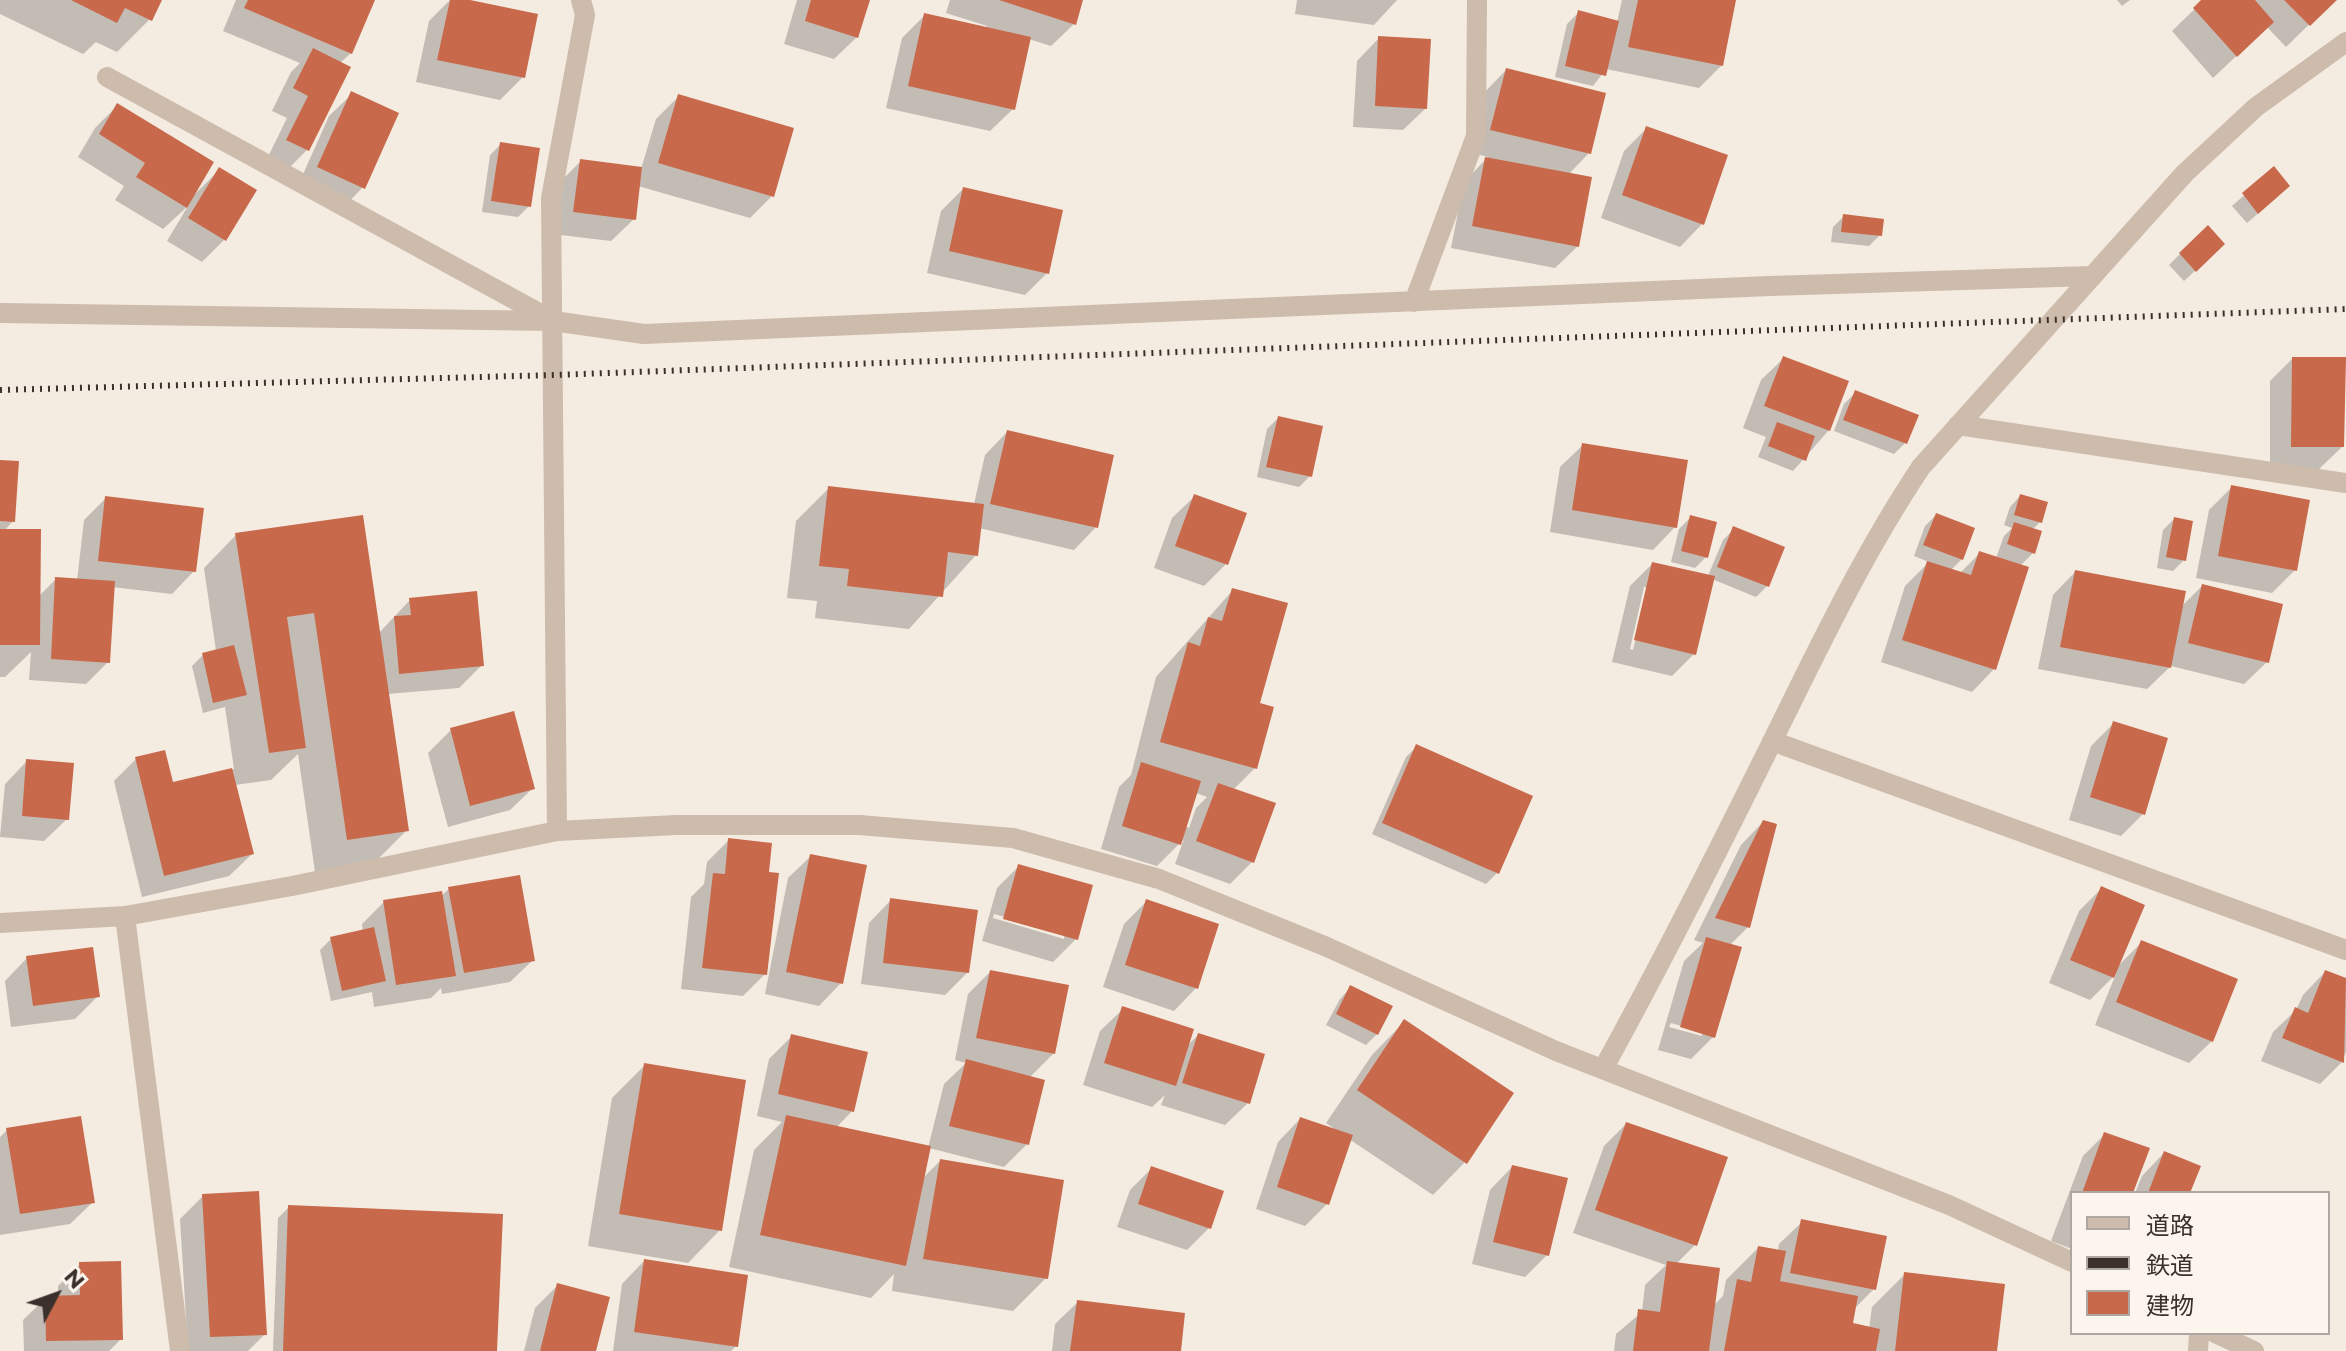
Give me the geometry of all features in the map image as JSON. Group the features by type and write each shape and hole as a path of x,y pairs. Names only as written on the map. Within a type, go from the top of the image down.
{"street":[{"path":"557,831 551,198 585,15 581,0"},
{"path":"1414,302 1476,136 1477,0"},
{"path":"1603,1069 1692,903 1824,631 1889,515 1921,467 2091,276 2222,137 2309,66 2346,42"},
{"path":"107,77 553,321"},
{"path":"0,313 553,321 644,334 2091,276"},
{"path":"1958,425 2346,483"},
{"path":"1772,741 2346,950"},
{"path":"0,923 125,916 292,886 557,831 676,825 860,825 1013,838 1159,879 1327,947 1556,1051 1949,1205 2070,1261"},
{"path":"125,916 180,1351"},
{"path":"2219,1335 2254,1351"}],"building":[{"path":"71,0 162,0 152,21 125,8 117,23"},
{"path":"248,0 375,0 352,54 244,8"},
{"path":"450,0 470,0 538,14 525,78 437,60"},
{"path":"811,0 870,0 858,38 805,21"},
{"path":"999,0 1083,0 1076,25"},
{"path":"1638,0 1736,0 1723,66 1628,47"},
{"path":"2201,0 2255,0 2274,22 2237,57 2193,8"},
{"path":"2284,0 2337,0 2310,26"},
{"path":"1578,10 1619,21 1606,76 1565,66"},
{"path":"924,13 1031,37 1015,110 908,86"},
{"path":"1378,36 1431,39 1427,109 1375,106"},
{"path":"313,48 351,67 309,151 286,140 308,96 293,88"},
{"path":"1506,68 1606,93 1591,154 1490,130"},
{"path":"351,91 399,113 365,189 317,167"},
{"path":"678,94 794,128 774,197 658,163"},
{"path":"117,103 214,162 187,208 136,177 145,163 99,134"},
{"path":"1646,126 1728,155 1704,225 1622,195"},
{"path":"500,142 540,148 531,207 491,201"},
{"path":"1485,157 1592,177 1579,247 1472,226"},
{"path":"580,159 642,167 636,220 573,212"},
{"path":"2274,166 2290,186 2258,214 2242,193"},
{"path":"219,167 257,190 226,241 188,218"},
{"path":"963,187 1063,210 1049,274 949,251"},
{"path":"1843,214 1884,219 1882,236 1841,232"},
{"path":"2208,225 2225,244 2196,272 2179,253"},
{"path":"1783,356 1849,381 1830,431 1764,406"},
{"path":"2292,357 2346,357 2344,447 2291,447"},
{"path":"1855,390 1919,415 1907,444 1843,420"},
{"path":"1278,416 1323,426 1312,477 1266,467"},
{"path":"1777,422 1815,436 1806,461 1768,446"},
{"path":"1007,430 1114,455 1098,528 990,504"},
{"path":"1582,443 1688,460 1677,528 1572,510"},
{"path":"0,460 19,461 15,522 0,521"},
{"path":"2231,485 2310,500 2297,571 2218,556"},
{"path":"828,486 984,504 978,556 948,552 943,597 847,586 849,569 819,566"},
{"path":"1194,494 1247,513 1228,565 1175,546"},
{"path":"2020,494 2048,502 2042,523 2014,515"},
{"path":"105,496 204,508 196,572 98,561"},
{"path":"1936,513 1975,528 1963,560 1923,545"},
{"path":"363,515 409,831 347,840 314,613 287,617 306,748 269,753 235,533"},
{"path":"1690,515 1717,522 1708,558 1681,551"},
{"path":"2174,517 2193,521 2186,561 2166,557"},
{"path":"2014,522 2042,531 2035,554 2007,544"},
{"path":"1733,526 1785,547 1769,587 1717,567"},
{"path":"0,529 41,529 40,645 0,645"},
{"path":"1979,551 2029,567 1996,670 1902,640 1927,561 1971,575"},
{"path":"1652,562 1715,576 1696,655 1634,640"},
{"path":"2075,570 2186,591 2171,668 2060,647"},
{"path":"55,577 115,581 110,663 51,659"},
{"path":"2202,584 2283,604 2269,663 2188,643"},
{"path":"1232,588 1288,603 1260,703 1274,707 1257,769 1160,742 1188,642 1200,646 1208,617 1222,621"},
{"path":"477,591 484,666 399,674 394,616 411,615 409,598"},
{"path":"234,645 247,695 213,703 202,653"},
{"path":"514,711 535,789 470,806 450,728"},
{"path":"2113,721 2168,738 2145,815 2090,797"},
{"path":"1416,744 1533,796 1499,874 1382,823"},
{"path":"165,750 173,782 232,768 254,854 164,876 135,757"},
{"path":"26,759 74,763 69,820 22,816"},
{"path":"1141,762 1201,781 1181,845 1122,826"},
{"path":"1218,783 1276,803 1254,863 1196,841"},
{"path":"1763,820 1777,824 1750,928 1715,918"},
{"path":"728,838 772,843 769,872 779,873 767,975 702,968 713,873 725,874"},
{"path":"810,854 867,865 843,984 786,972"},
{"path":"1018,864 1093,885 1078,940 1003,919"},
{"path":"520,875 535,961 464,973 448,887"},
{"path":"2101,886 2145,905 2114,978 2070,960"},
{"path":"442,891 456,976 396,985 383,900"},
{"path":"890,898 978,910 969,973 883,963"},
{"path":"1146,899 1219,924 1198,989 1125,965"},
{"path":"374,927 386,981 342,991 330,937"},
{"path":"1706,937 1742,947 1715,1038 1680,1027"},
{"path":"2141,940 2238,979 2213,1042 2116,1002"},
{"path":"93,947 100,997 33,1006 26,956"},
{"path":"990,970 1069,985 1055,1054 976,1038"},
{"path":"2325,970 2346,978 2344,1063 2282,1038 2295,1007 2308,1013"},
{"path":"1350,985 1393,1006 1378,1035 1336,1014"},
{"path":"1122,1006 1194,1029 1176,1086 1104,1063"},
{"path":"1404,1019 1514,1093 1467,1164 1357,1090"},
{"path":"1198,1033 1265,1054 1250,1104 1182,1083"},
{"path":"791,1034 868,1052 854,1112 778,1094"},
{"path":"966,1059 1045,1080 1029,1145 949,1126"},
{"path":"644,1063 746,1080 722,1231 619,1214"},
{"path":"786,1115 931,1146 906,1266 760,1235"},
{"path":"81,1116 95,1203 20,1214 6,1128"},
{"path":"1300,1117 1353,1135 1329,1205 1277,1187"},
{"path":"1626,1122 1728,1157 1697,1246 1595,1210"},
{"path":"2104,1132 2150,1148 2134,1191 2083,1191"},
{"path":"2164,1151 2201,1166 2191,1191 2149,1191"},
{"path":"940,1159 1064,1180 1048,1279 923,1259"},
{"path":"1512,1165 1568,1178 1549,1256 1493,1242"},
{"path":"1151,1166 1224,1191 1211,1229 1138,1204"},
{"path":"259,1191 267,1335 210,1337 202,1194"},
{"path":"288,1205 503,1214 497,1351 283,1351"},
{"path":"1801,1219 1887,1236 1876,1290 1790,1273"},
{"path":"1758,1246 1786,1251 1780,1281 1858,1296 1853,1323 1880,1329 1876,1351 1724,1351 1737,1279 1751,1282"},
{"path":"644,1259 748,1275 738,1347 634,1332"},
{"path":"121,1261 123,1340 46,1341 45,1296 80,1295 79,1262"},
{"path":"1667,1261 1720,1268 1709,1351 1633,1351 1638,1309 1660,1312"},
{"path":"1904,1272 2005,1284 1997,1351 1895,1351"},
{"path":"557,1283 610,1297 596,1351 540,1351"},
{"path":"1077,1300 1185,1313 1181,1351 1070,1351"}],"railway":[{"path":"0,390 554,375 2346,309"}]}
